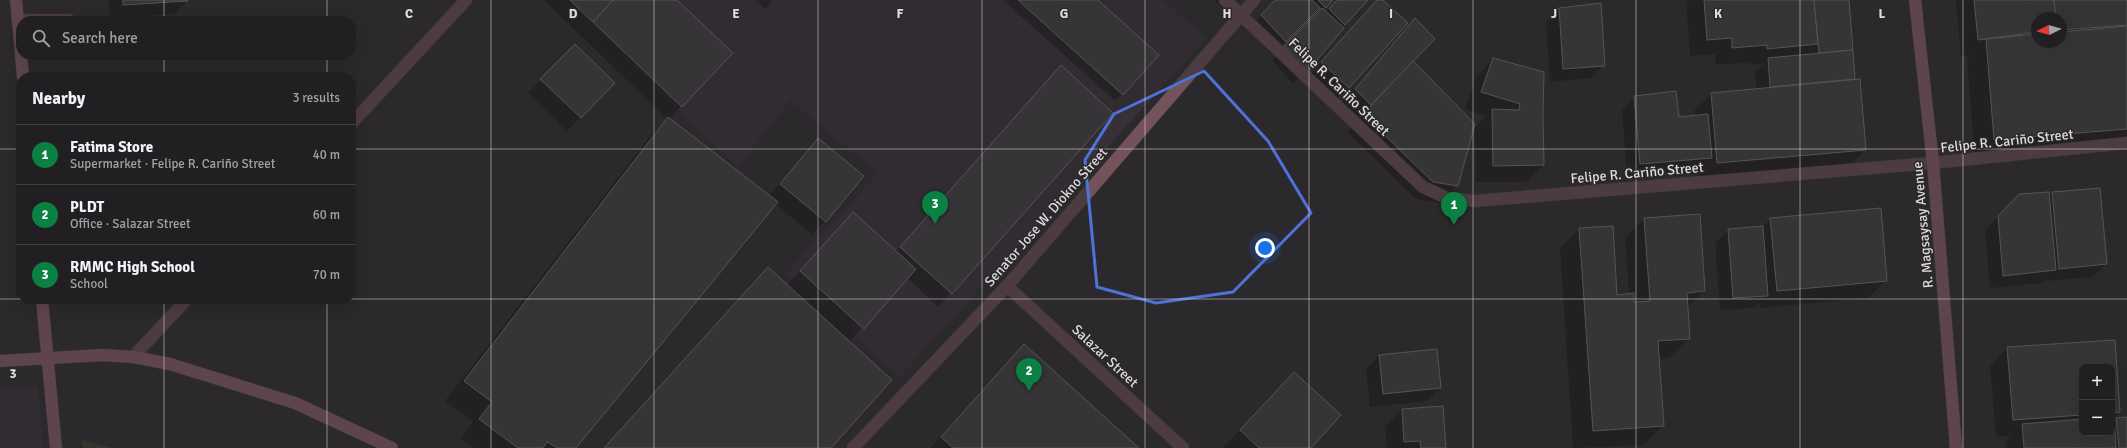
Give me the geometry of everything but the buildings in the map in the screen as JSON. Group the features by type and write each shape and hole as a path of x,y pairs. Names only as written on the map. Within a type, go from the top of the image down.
{"street":[{"path":"16,0 18,16"},
{"path":"356,119 466,0"},
{"name":"Felipe R. Cariño Street","path":"1225,0 1242,14 1422,187 1447,198 1474,201 1933,163 2127,143"},
{"name":"Senator Jose W. Diokno Street","path":"853,448 1008,286 1254,0"},
{"name":"R. Magsaysay Avenue","path":"1915,0 1933,163 1956,448"},
{"path":"22,60 23,72"},
{"name":"Salazar Street","path":"1008,286 1183,448"},
{"path":"42,304 56,448"},
{"path":"133,357 182,304"},
{"path":"0,362 47,357 102,355 133,357 170,364 294,403 392,448"}],"highlighted area":[{"path":"1204,71 1268,141 1311,213 1233,292 1156,303 1097,287 1085,160 1114,114"}],"shaded area":[{"path":"566,0 1162,0 1206,38 900,377 786,274 878,173 790,100 738,167"},
{"path":"38,386 43,448 0,448 0,390"}],"green space":[{"path":"82,440 113,448 83,448"}],"place":[{"name":"RMMC High School","path":"935,224"},
{"name":"Fatima Store","path":"1454,225"},
{"name":"PLDT","path":"1029,391"}]}
